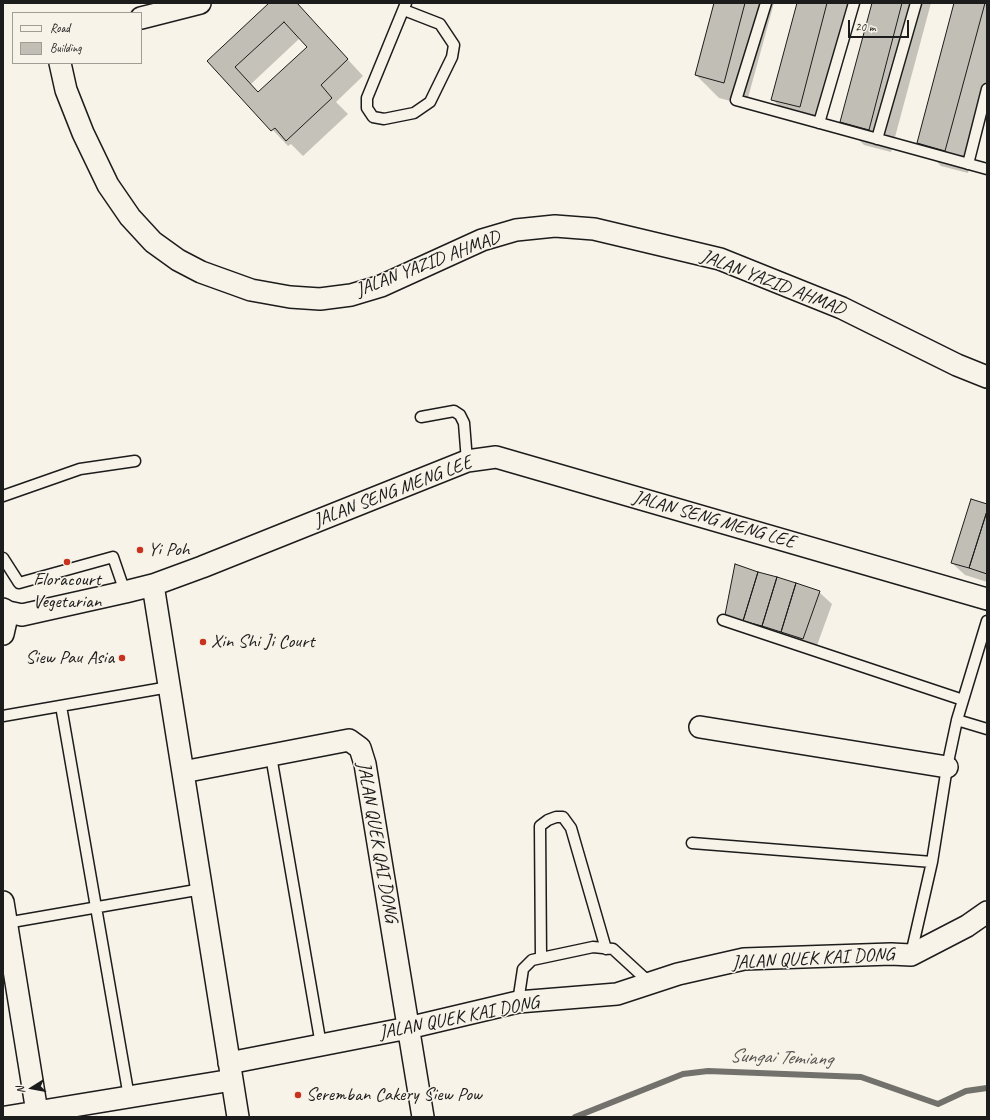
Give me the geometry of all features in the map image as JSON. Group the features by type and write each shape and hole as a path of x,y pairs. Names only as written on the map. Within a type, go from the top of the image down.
{"street":[{"path":"142,18 200,3"},
{"name":"JALAN YAZID AHMAD","path":"60,64 66,90 83,133 108,185 130,217 152,242 178,260 201,272 252,290 290,297 320,299 351,295 381,286 482,240 509,232 555,226 594,229 720,260 842,308 957,365 987,378"},
{"name":"JALAN SENG MENG LEE","path":"3,634 5,611 22,615 153,585 467,462 496,457 987,599"},
{"path":"153,585 238,1117"},
{"path":"700,727 947,767"},
{"name":"JALAN QUEK QAI DONG","path":"183,772 349,740 360,748 365,764 423,1117"},
{"path":"3,902 37,1112"},
{"name":"JALAN QUEK KAI DONG","path":"6,1117 130,1097 231,1072 320,1045 408,1028 518,1002 617,994 678,974 744,959 891,954 911,955 967,926 987,912"}],"lane":[{"path":"766,3 736,100 987,169"},
{"path":"819,123 854,3"},
{"path":"877,139 916,3"},
{"path":"405,6 440,24 454,44 452,57 430,102 414,113 384,119 374,117 367,108 367,98 405,6"},
{"path":"968,164 987,89"},
{"path":"421,417 454,411 460,414 464,423 467,462"},
{"path":"3,496 80,469 135,461"},
{"path":"3,558 19,583 113,557 125,592"},
{"path":"723,620 963,700"},
{"path":"911,955 932,862 947,767 957,720 987,621"},
{"path":"3,716 169,687"},
{"path":"61,706 130,1097"},
{"path":"957,720 987,729"},
{"path":"271,756 320,1045"},
{"path":"541,958 540,826 548,820 556,817 563,817 571,828 606,948"},
{"path":"692,842 932,862"},
{"path":"6,923 202,888"},
{"path":"518,1002 523,969 532,960 593,947 613,949 650,983"}],"building":[{"path":"269,3 297,3 348,59 321,85 332,98 286,141 275,128 271,131 207,61","holes":["284,22 307,47 258,92 235,67"]},
{"path":"714,3 745,3 724,83 695,75"},
{"path":"797,3 827,3 800,107 771,100"},
{"path":"872,3 902,3 869,130 840,122"},
{"path":"954,3 985,3 945,151 917,143"},
{"path":"971,499 987,504 987,511 969,568 951,563"},
{"path":"987,511 987,574 969,568"},
{"path":"735,564 758,572 743,621 725,615"},
{"path":"758,572 777,577 762,626 743,621"},
{"path":"777,577 796,583 781,632 762,626"},
{"path":"796,583 820,591 803,639 781,632"}],"waterway":[{"name":"Sungai Temiang","path":"575,1117 683,1074 708,1071 861,1077 938,1104 966,1091 987,1088"}],"place":[{"name":"Yi Poh","path":"140,550"},
{"name":"Floracourt Vegetarian","path":"67,562"},
{"name":"Xin Shi Ji Court","path":"203,642"},
{"name":"Siew Pau Asia","path":"122,658"},
{"name":"Seremban Cakery Siew Pow","path":"298,1095"}]}
